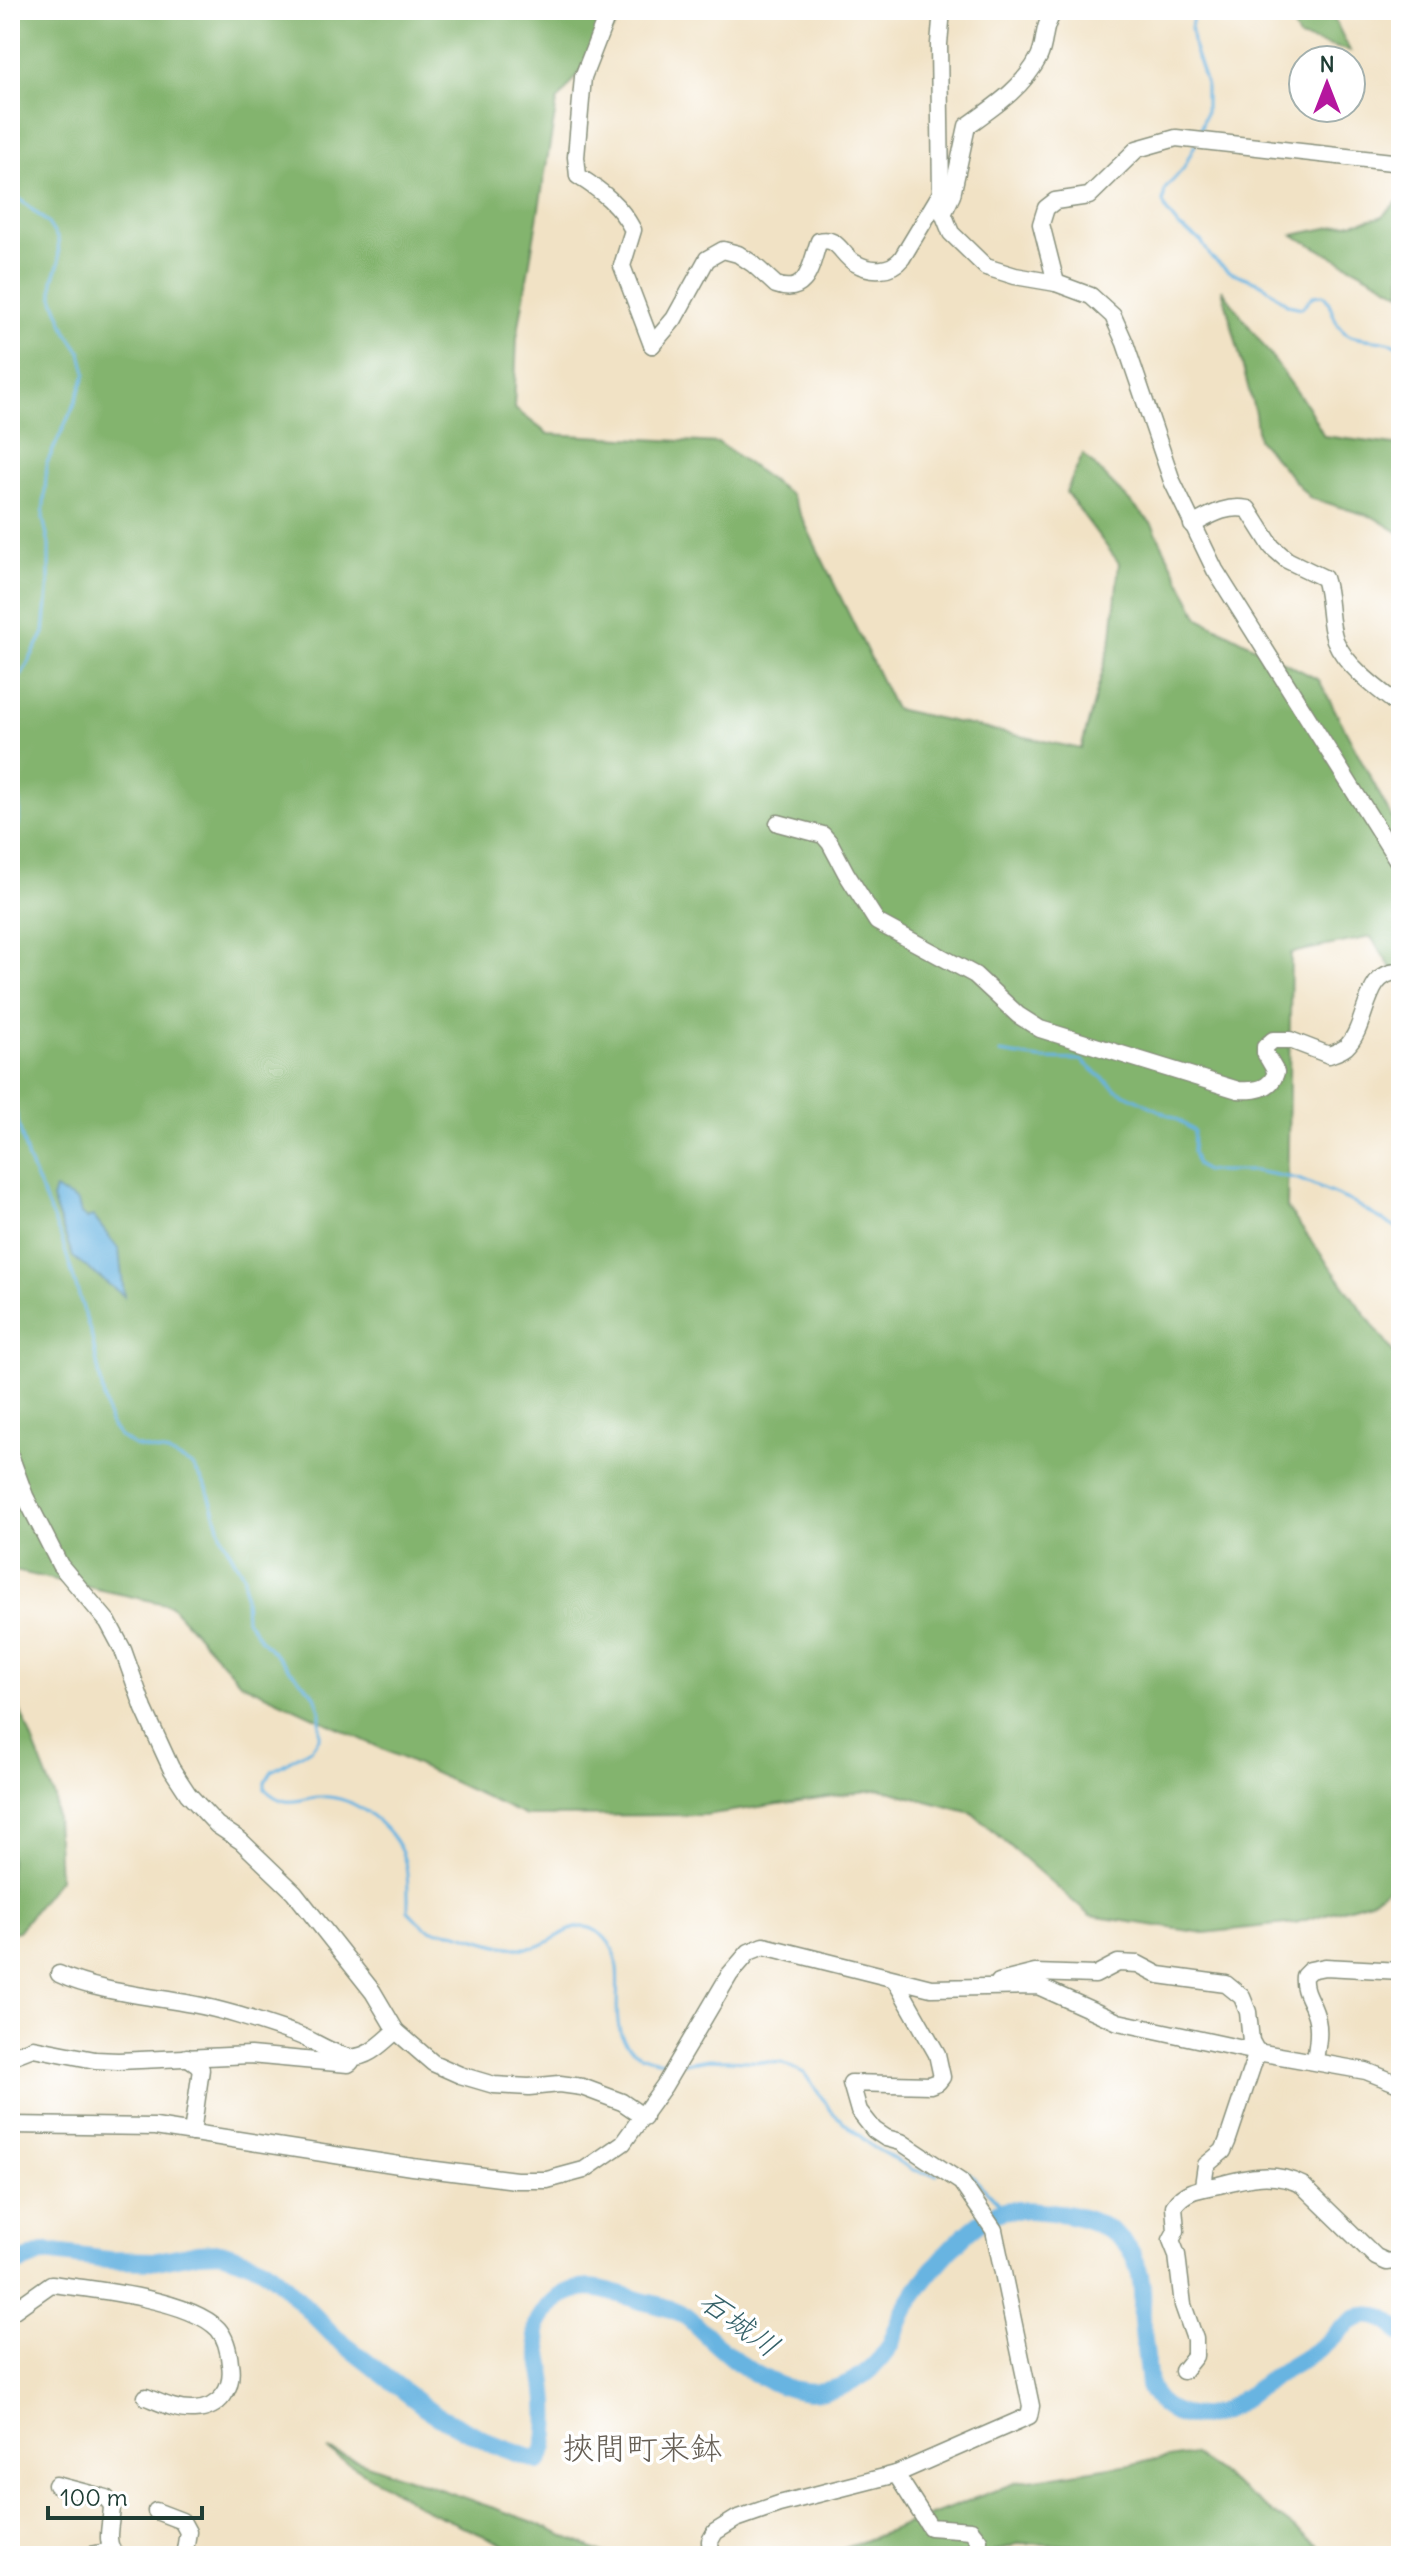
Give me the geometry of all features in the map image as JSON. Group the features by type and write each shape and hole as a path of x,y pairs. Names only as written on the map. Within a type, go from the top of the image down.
{"street":[{"path":"609,10 583,77 576,157 578,176 603,191 625,213 633,230 622,266 652,345 674,319 707,259 723,250 746,259 782,288 800,283 810,273 819,241 824,240 835,242 855,263 881,270 894,267 941,193"},
{"path":"942,10 939,44 941,193 943,213 951,233 986,267 1056,283 1091,296 1113,316 1172,481 1215,570 1401,866"},
{"path":"943,213 952,195 967,126 1005,99 1022,82 1041,53 1045,23 1055,10"},
{"path":"1056,283 1041,224 1046,208 1055,201 1089,196 1137,149 1162,140 1176,138 1401,163"},
{"path":"1192,525 1233,506 1248,509 1272,547 1287,560 1324,578 1329,591 1336,641 1347,658 1401,707"},
{"path":"778,823 823,835 877,922 975,975 1018,1015 1040,1029 1238,1090 1258,1091 1274,1079 1276,1072 1265,1053 1265,1047 1273,1040 1290,1040 1329,1055 1345,1048 1362,1020 1375,983 1382,976 1401,972"},
{"path":"10,1455 25,1496 60,1565 108,1622 123,1650 144,1709 171,1768 188,1794 217,1825 241,1841 294,1892 373,1992 396,2031 433,2063 460,2075 494,2085 529,2087 560,2084 582,2087 622,2102 644,2117"},
{"path":"10,2125 155,2127 412,2167 516,2180 547,2180 584,2170 623,2143 644,2117 730,1974 749,1952 764,1946 931,1988 1038,1986 1118,2022 1257,2052 1366,2071 1401,2085"},
{"path":"987,1988 1020,1974 1095,1975 1118,1963 1138,1964 1159,1975 1226,1984 1242,1997 1248,2012 1251,2041 1257,2052 1227,2142 1223,2151 1206,2165 1203,2186"},
{"path":"1315,2060 1318,2025 1302,1987 1304,1976 1310,1970 1325,1967 1401,1971"},
{"path":"59,1974 108,1988 196,2005 297,2034 346,2057 360,2057"},
{"path":"711,2556 710,2541 715,2532 736,2519 779,2504 896,2474 1029,2416 1031,2406 994,2230 961,2182 901,2142 886,2138 874,2130 859,2111 851,2090 851,2083 855,2082 930,2085 942,2077 937,2054 895,1980"},
{"path":"10,2053 15,2055 33,2048 95,2060 146,2061 187,2057 285,2056 348,2064 373,2050 396,2031"},
{"path":"187,2057 201,2069 192,2133"},
{"path":"1183,2371 1195,2356 1195,2339 1183,2305 1177,2255 1171,2240 1176,2231 1174,2206 1179,2199 1203,2186 1248,2176 1291,2180 1302,2185 1376,2257 1387,2262 1401,2260"},
{"path":"10,2313 51,2284 137,2296 168,2304 217,2329 228,2348 231,2370 228,2391 217,2402 195,2410 173,2407 146,2397"},
{"path":"896,2474 930,2527 971,2530 979,2540 974,2556"},
{"path":"56,2485 106,2498 112,2505 108,2536 113,2554 86,2556"},
{"path":"156,2511 182,2521 188,2532 184,2556"}],"green space":[{"path":"10,10 628,10 557,102 517,338 514,408 548,434 719,443 791,495 895,709 1081,749 1112,637 1119,563 1066,492 1083,454 1152,524 1199,618 1319,680 1401,835 1401,983 1371,937 1291,953 1287,1208 1401,1363 1401,1879 1370,1901 1295,1923 1204,1933 1090,1916 972,1813 880,1789 705,1815 526,1816 241,1683 170,1605 10,1570"},
{"path":"1286,10 1330,10 1347,44 1323,44 1299,38"},
{"path":"1401,198 1401,293 1293,235 1381,217"},
{"path":"1222,289 1308,407 1324,436 1401,446 1401,534 1373,517 1310,498 1258,439 1255,413"},
{"path":"10,1684 55,1798 59,1879 18,1931 10,1933"},
{"path":"327,2450 531,2521 609,2556 529,2556 424,2509"},
{"path":"1193,2454 1332,2556 1167,2556 1083,2546 1020,2543 982,2556 825,2556 1017,2482"}],"water":[{"path":"55,1189 78,1202 81,1214 87,1219 93,1216 119,1250 124,1296 73,1257 52,1199"}],"waterway":[{"path":"1194,10 1191,28 1194,48 1206,84 1206,112 1199,134"},
{"path":"1195,145 1183,169 1165,189 1163,202 1179,227 1201,241 1211,257 1228,271 1262,284 1288,305 1302,308 1313,296 1323,295 1344,332 1357,338 1384,341 1401,349"},
{"path":"10,191 47,222 58,239 59,263 53,280 53,297 67,332 81,353 86,373 47,463 43,518 49,544 49,582 44,633 10,696"},
{"path":"10,758 19,802 17,828 10,846"},
{"path":"10,952 15,957 15,986 10,1009"},
{"path":"1000,1053 1040,1059 1081,1060 1117,1090 1177,1119 1194,1131 1193,1152 1197,1165 1205,1171 1255,1171 1298,1179 1348,1200 1401,1231"},
{"path":"10,1091 28,1160 62,1240 92,1338 109,1423 119,1436 134,1446 168,1453 193,1466 207,1488 223,1539 244,1577 246,1619 261,1640 315,1695 320,1710 320,1736 312,1748 272,1771 265,1782 265,1789 281,1800 341,1799 376,1819 401,1850 408,1880 408,1911 427,1928 516,1948 536,1947 574,1928 590,1928 598,1932 612,1947 617,1966 619,2027 627,2044 643,2056 673,2062"},
{"path":"684,2063 709,2059 783,2063 804,2073 833,2113 873,2147 913,2170 937,2175"},
{"path":"956,2171 967,2171 1005,2210"},
{"name":"石城川","path":"10,2266 46,2252 108,2260 157,2261 221,2252 248,2261 264,2268 281,2282 336,2338 431,2412 494,2445 539,2461 546,2438 547,2409 537,2325 550,2305 560,2297 580,2289 600,2289 671,2309 687,2317 736,2361 768,2380 802,2391 828,2390 852,2382 873,2367 889,2347 906,2308 935,2267 962,2237 990,2216 1003,2211 1060,2213 1089,2220 1113,2232 1130,2250 1140,2275 1149,2386 1159,2402 1182,2415 1210,2415 1233,2405 1318,2349 1358,2317 1380,2317 1401,2333"}],"district":[{"name":"挾間町来鉢","path":"642,2447"}]}
